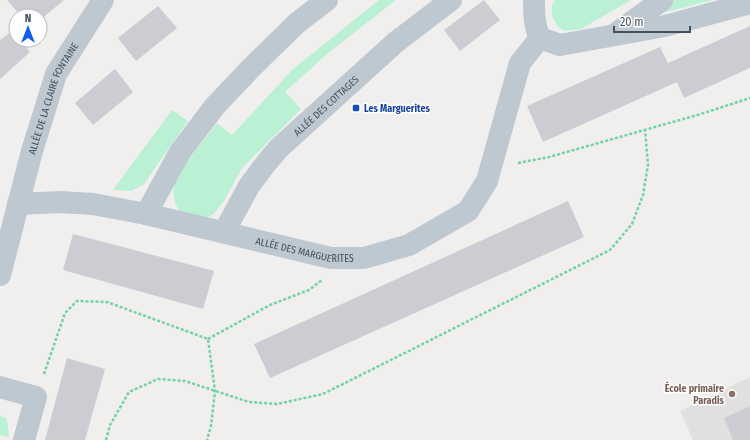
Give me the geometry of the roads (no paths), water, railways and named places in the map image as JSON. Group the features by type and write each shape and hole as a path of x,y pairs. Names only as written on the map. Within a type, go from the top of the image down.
{"street":[{"name":"ALLÉE DE LA CLAIRE FONTAINE","path":"18,204 32,151 56,74 103,0"},
{"path":"146,214 180,152 215,106 250,68 297,24 327,0"},
{"name":"ALLÉE DES COTTAGES","path":"224,232 249,186 279,148 396,42 451,0"},
{"path":"534,0 536,29 540,38 560,45 665,26 745,2"},
{"path":"613,36 662,0"},
{"name":"ALLÉE DES MARGUERITES","path":"18,204 60,202 93,204 146,214 331,258 364,258 409,245 468,211 487,181 520,64 540,38"},
{"path":"0,275 18,204"},
{"path":"0,387 36,397 24,440"}],"place":[{"name":"Les Marguerites","path":"356,108"},
{"name":"École primaire Paradis","path":"732,394"}]}
